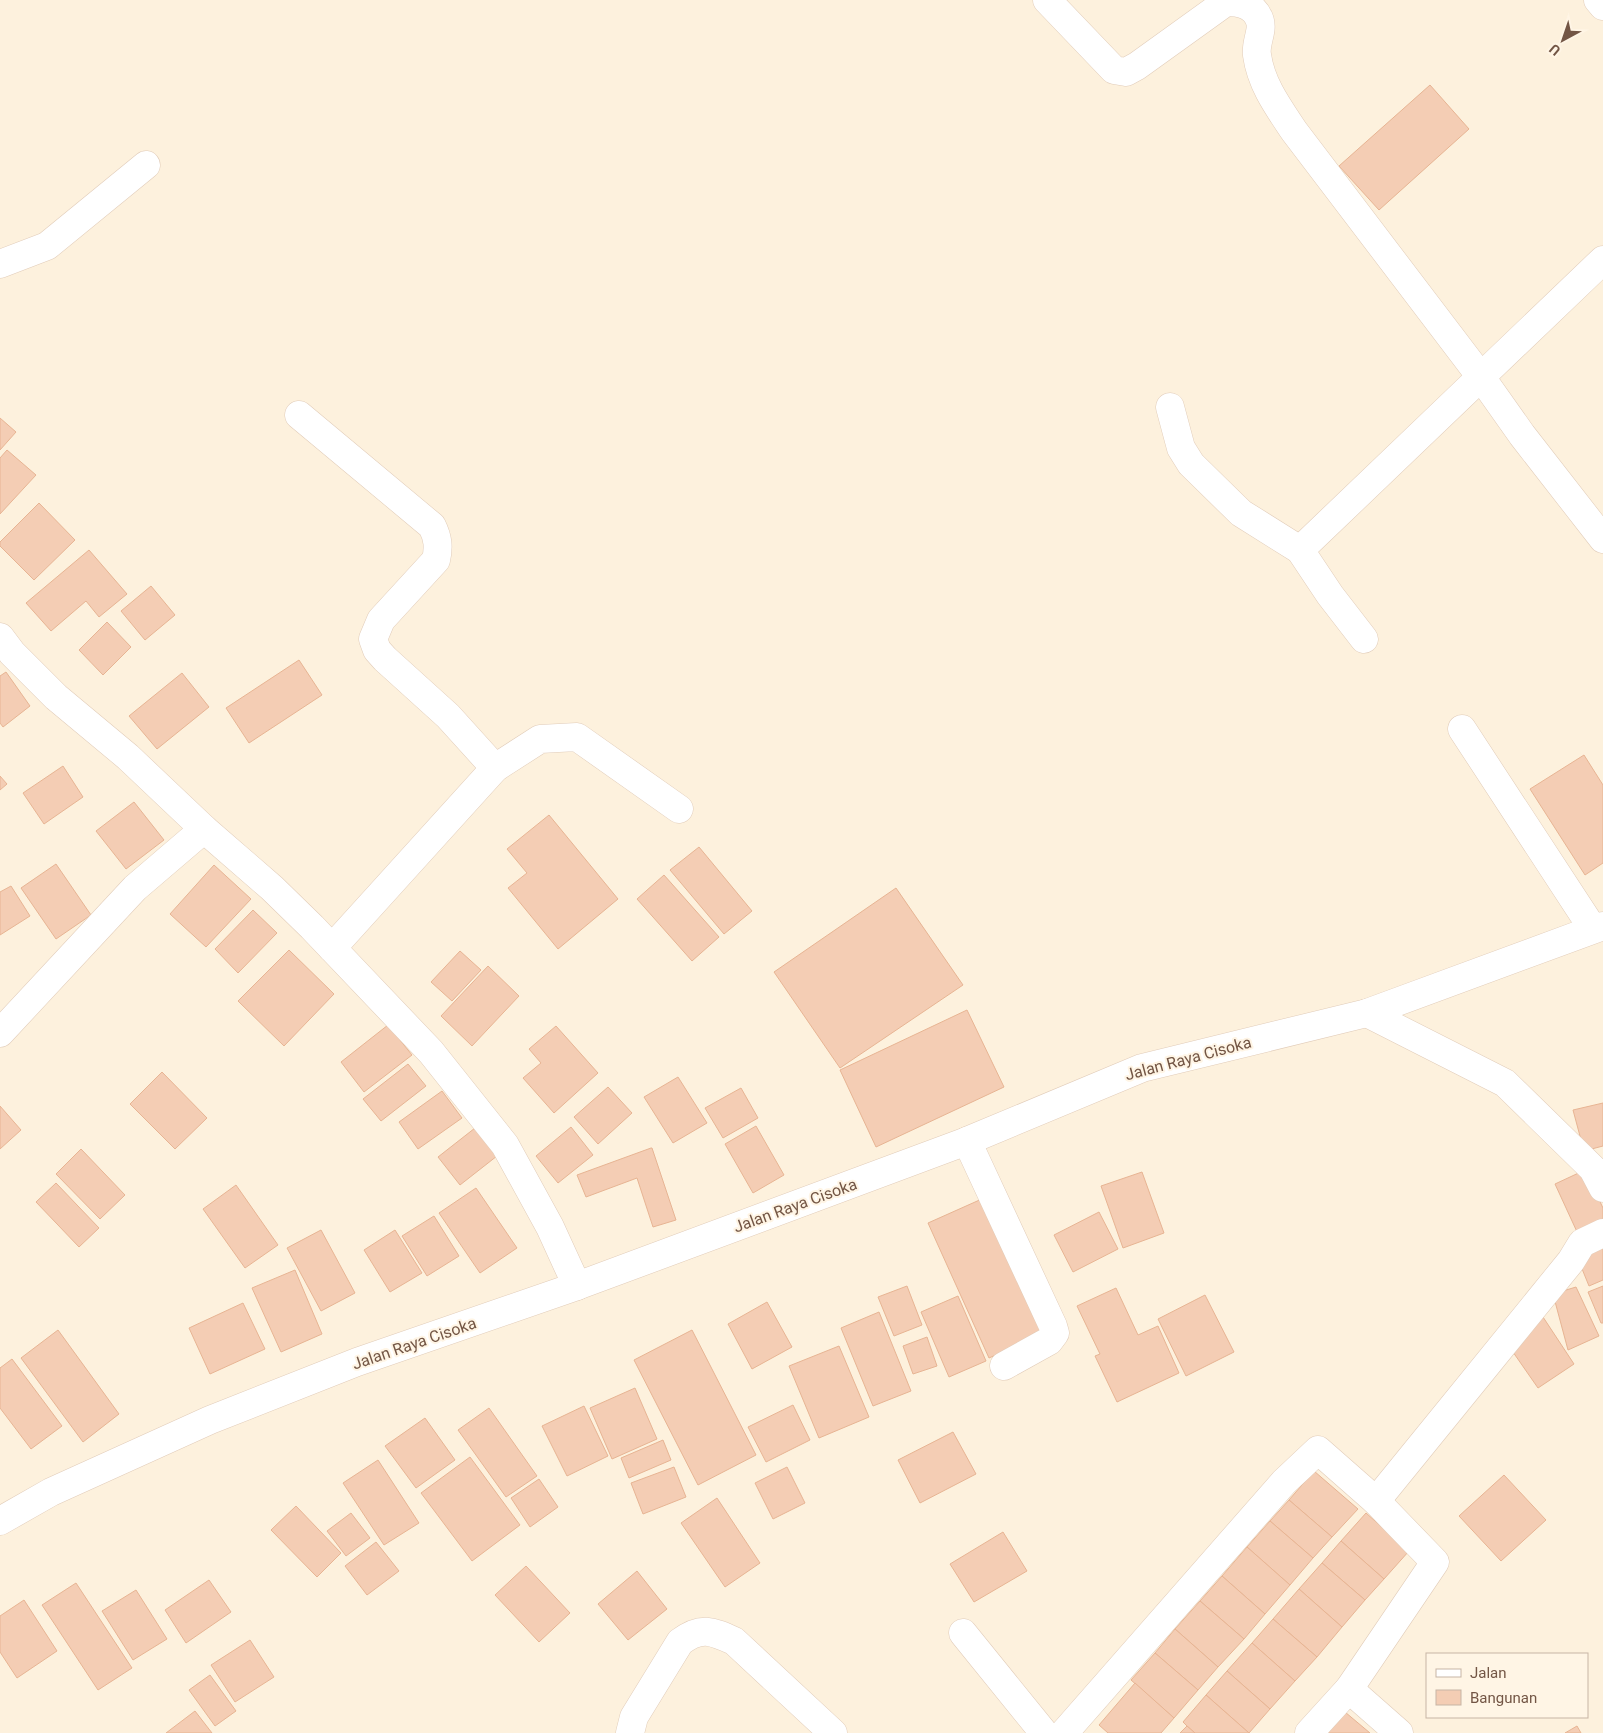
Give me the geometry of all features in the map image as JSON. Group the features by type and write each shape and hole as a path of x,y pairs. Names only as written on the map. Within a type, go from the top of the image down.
{"street":[{"path":"1047,0 1114,70 1126,72 1226,2 1239,2 1251,7 1260,21 1256,53 1268,92 1294,131 1481,376 1522,435 1603,539"},
{"path":"1598,0 1603,6"},
{"path":"0,264 47,246 146,165"},
{"path":"1300,550 1603,260"},
{"path":"1170,407 1181,448 1191,464 1242,514 1300,550 1330,595 1364,639"},
{"path":"299,415 432,526 437,538 438,550 436,560 381,620 373,639 377,650 385,660 448,716 495,768"},
{"path":"0,637 12,653 56,697 128,757 204,829 272,888 432,1052 505,1145 550,1227 577,1286"},
{"path":"1462,729 1598,928"},
{"path":"332,948 495,768 540,739 577,737 679,809"},
{"path":"3,1024 135,888 204,829"},
{"name":"Jalan Raya Cisoka","path":"0,1521 51,1492 210,1420 357,1362 577,1286 967,1141 1142,1068 1367,1013 1598,928"},
{"path":"1367,1013 1505,1083 1593,1169 1603,1188"},
{"path":"967,1141 1055,1333 1049,1341 1004,1366"},
{"path":"1376,1501 1571,1260 1582,1243 1603,1233"},
{"path":"1064,1733 1284,1482 1318,1450 1376,1501 1434,1562 1349,1689 1309,1733"},
{"path":"630,1733 634,1717 680,1642 690,1634 705,1631 734,1641 832,1733"},
{"path":"963,1633 1044,1733"},
{"path":"1349,1689 1399,1733"}],"building":[{"path":"1430,85 1469,129 1379,210 1339,166"},
{"path":"0,418 16,432 0,450"},
{"path":"7,450 36,475 0,514 0,458"},
{"path":"39,503 75,540 34,580 0,546 0,542"},
{"path":"89,550 127,594 99,617 86,601 51,631 26,603"},
{"path":"151,586 175,615 145,640 121,611"},
{"path":"107,622 131,647 103,675 79,650"},
{"path":"299,660 322,695 249,743 226,708"},
{"path":"6,672 30,706 3,727 0,723 0,676"},
{"path":"182,673 209,707 157,749 129,716"},
{"path":"1584,755 1603,785 1603,863 1585,875 1530,789"},
{"path":"63,766 83,797 44,824 23,793"},
{"path":"0,776 7,784 0,790"},
{"path":"134,802 164,840 126,869 96,831"},
{"path":"549,815 618,899 558,949 508,888 527,873 507,849"},
{"path":"699,847 752,911 724,934 670,870"},
{"path":"56,864 91,915 56,939 21,888"},
{"path":"214,865 251,899 206,947 170,914"},
{"path":"664,875 719,937 692,961 637,899"},
{"path":"11,886 30,916 0,935 0,892"},
{"path":"896,888 963,985 840,1068 774,972"},
{"path":"253,910 277,933 238,973 215,949"},
{"path":"289,950 334,994 284,1046 238,1001"},
{"path":"460,951 481,970 452,1001 431,982"},
{"path":"488,966 519,996 472,1046 441,1016"},
{"path":"967,1010 1004,1087 876,1147 840,1070"},
{"path":"388,1025 412,1055 364,1092 341,1062"},
{"path":"556,1026 598,1073 554,1113 523,1078 541,1063 529,1049"},
{"path":"408,1064 426,1086 381,1121 363,1099"},
{"path":"162,1072 207,1118 175,1149 130,1104"},
{"path":"678,1077 707,1123 673,1143 644,1097"},
{"path":"608,1087 632,1113 598,1144 574,1117"},
{"path":"741,1088 758,1118 723,1138 705,1108"},
{"path":"442,1091 462,1118 418,1149 399,1122"},
{"path":"1603,1103 1603,1146 1584,1151 1573,1110"},
{"path":"0,1106 21,1130 0,1149"},
{"path":"756,1126 784,1175 753,1193 725,1144"},
{"path":"571,1127 593,1155 558,1183 536,1156"},
{"path":"475,1128 497,1156 460,1185 438,1157"},
{"path":"652,1148 676,1220 653,1227 637,1178 586,1197 577,1175"},
{"path":"81,1149 125,1195 100,1219 56,1174"},
{"path":"1585,1170 1603,1208 1603,1222 1578,1234 1555,1184"},
{"path":"1142,1172 1164,1233 1123,1248 1101,1186"},
{"path":"56,1183 99,1228 79,1247 36,1202"},
{"path":"236,1185 278,1245 245,1268 203,1209"},
{"path":"476,1188 517,1248 480,1273 439,1213"},
{"path":"984,1198 1045,1333 989,1358 928,1223"},
{"path":"1099,1212 1118,1249 1073,1272 1054,1235"},
{"path":"434,1216 459,1256 427,1276 402,1236"},
{"path":"321,1230 355,1293 321,1311 287,1248"},
{"path":"395,1230 422,1273 390,1292 364,1250"},
{"path":"1603,1243 1603,1280 1589,1286 1576,1254"},
{"path":"295,1270 322,1334 281,1352 252,1288"},
{"path":"907,1286 922,1325 894,1336 878,1297"},
{"path":"1603,1286 1603,1323 1601,1323 1588,1292"},
{"path":"1576,1287 1599,1336 1568,1350 1553,1294"},
{"path":"1116,1288 1138,1335 1158,1326 1179,1373 1117,1402 1095,1356 1100,1354 1077,1306"},
{"path":"1205,1295 1234,1352 1186,1376 1158,1319"},
{"path":"958,1296 986,1361 949,1377 921,1312"},
{"path":"767,1302 792,1347 752,1369 728,1324"},
{"path":"243,1303 265,1349 210,1374 189,1328"},
{"path":"879,1312 911,1391 873,1406 841,1328"},
{"path":"1543,1317 1574,1364 1538,1388 1506,1342"},
{"path":"58,1330 119,1414 83,1442 21,1358"},
{"path":"692,1330 756,1455 698,1485 634,1360"},
{"path":"927,1337 937,1366 913,1374 903,1346"},
{"path":"839,1346 869,1417 819,1438 789,1366"},
{"path":"12,1359 62,1426 31,1449 0,1408 0,1368"},
{"path":"635,1388 657,1439 612,1459 590,1408"},
{"path":"793,1405 810,1440 766,1462 748,1427"},
{"path":"584,1406 608,1456 567,1476 542,1426"},
{"path":"489,1408 537,1476 506,1497 458,1430"},
{"path":"425,1418 455,1460 416,1488 385,1446"},
{"path":"953,1432 976,1474 920,1503 898,1460"},
{"path":"663,1440 671,1460 629,1478 621,1458"},
{"path":"470,1457 520,1525 472,1561 421,1493"},
{"path":"378,1460 419,1523 384,1545 343,1483"},
{"path":"674,1467 686,1497 643,1514 631,1483"},
{"path":"787,1467 805,1503 773,1519 755,1483"},
{"path":"1314,1471 1358,1509 1332,1537 1289,1500"},
{"path":"1504,1475 1546,1520 1501,1561 1459,1516"},
{"path":"539,1479 558,1507 530,1527 511,1498"},
{"path":"717,1498 760,1563 725,1587 681,1523"},
{"path":"1289,1500 1332,1537 1313,1558 1270,1521"},
{"path":"296,1506 341,1553 317,1577 271,1530"},
{"path":"351,1513 370,1538 346,1556 327,1531"},
{"path":"1366,1513 1409,1551 1384,1579 1341,1541"},
{"path":"1270,1521 1313,1558 1290,1585 1247,1547"},
{"path":"1003,1532 1027,1571 974,1602 950,1564"},
{"path":"1341,1541 1384,1579 1365,1600 1322,1563"},
{"path":"376,1542 399,1571 367,1595 345,1566"},
{"path":"1247,1547 1290,1585 1265,1614 1222,1576"},
{"path":"1322,1563 1365,1600 1342,1627 1299,1589"},
{"path":"526,1566 570,1613 539,1642 495,1595"},
{"path":"637,1571 667,1609 628,1640 598,1604"},
{"path":"1222,1576 1265,1614 1244,1639 1200,1601"},
{"path":"209,1580 231,1612 186,1643 165,1610"},
{"path":"76,1583 132,1668 98,1690 42,1605"},
{"path":"1299,1589 1342,1627 1317,1657 1273,1619"},
{"path":"136,1590 167,1639 133,1660 102,1611"},
{"path":"24,1600 57,1651 17,1678 0,1652 0,1616"},
{"path":"1200,1601 1244,1639 1218,1667 1175,1629"},
{"path":"1273,1619 1317,1657 1295,1681 1252,1643"},
{"path":"1175,1629 1218,1667 1198,1690 1155,1653"},
{"path":"250,1640 274,1677 235,1702 211,1665"},
{"path":"1252,1643 1295,1681 1270,1709 1227,1671"},
{"path":"1155,1653 1198,1690 1174,1718 1131,1680"},
{"path":"1227,1671 1270,1709 1249,1733 1206,1695"},
{"path":"210,1675 236,1711 215,1726 189,1690"},
{"path":"1135,1683 1174,1718 1161,1733 1108,1733 1099,1725"},
{"path":"1206,1695 1249,1733 1195,1733 1187,1726 1183,1722"},
{"path":"195,1711 212,1733 166,1733"},
{"path":"1345,1712 1370,1733 1327,1733"},
{"path":"1187,1726 1195,1733 1180,1733"},
{"path":"1577,1726 1581,1733 1565,1733"}]}
